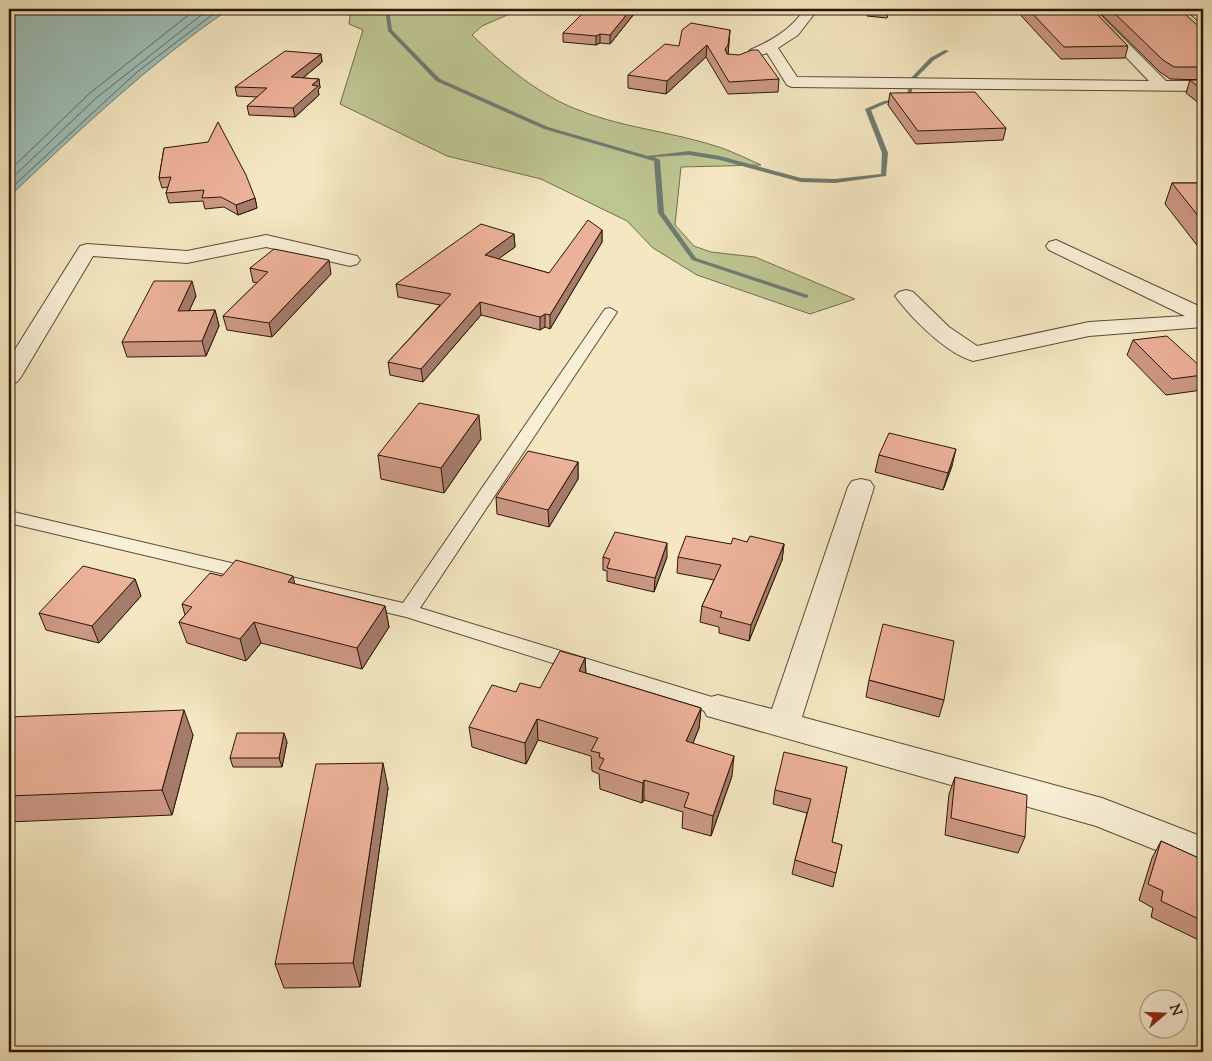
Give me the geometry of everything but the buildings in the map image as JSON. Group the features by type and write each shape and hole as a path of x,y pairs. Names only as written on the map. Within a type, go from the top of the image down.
{"street":[{"path":"740,59 788,38 801,26 811,9"},
{"path":"1087,9 1162,86"},
{"path":"1192,9 1203,18"},
{"path":"770,46 792,82 1203,86"},
{"path":"9,378 87,250 187,257 266,241 350,260"},
{"path":"1056,246 1203,316"},
{"path":"906,296 941,332 973,354 1089,330 1203,321"},
{"path":"782,725 861,487"},
{"path":"718,708 1102,813 1203,853"}],"lane":[{"path":"408,611 610,312"},
{"path":"9,517 408,611 718,708"}],"green space":[{"path":"351,9 514,9 512,13 482,26 472,35 506,65 544,93 589,114 627,125 703,142 761,165 681,167 675,225 694,246 711,252 755,257 855,299 810,314 697,275 653,248 627,221 541,179 447,156 340,104 363,30 349,24"}],"water":[{"path":"9,9 229,9 199,30 143,75 88,123 9,197"}],"waterway":[{"path":"387,9 390,30 438,80 546,128 657,160 661,213 694,259 806,296"},
{"path":"650,156 689,153 720,158 801,180 835,181 884,175 885,153 868,109 886,102 909,99 911,81 932,59 947,51"}]}
